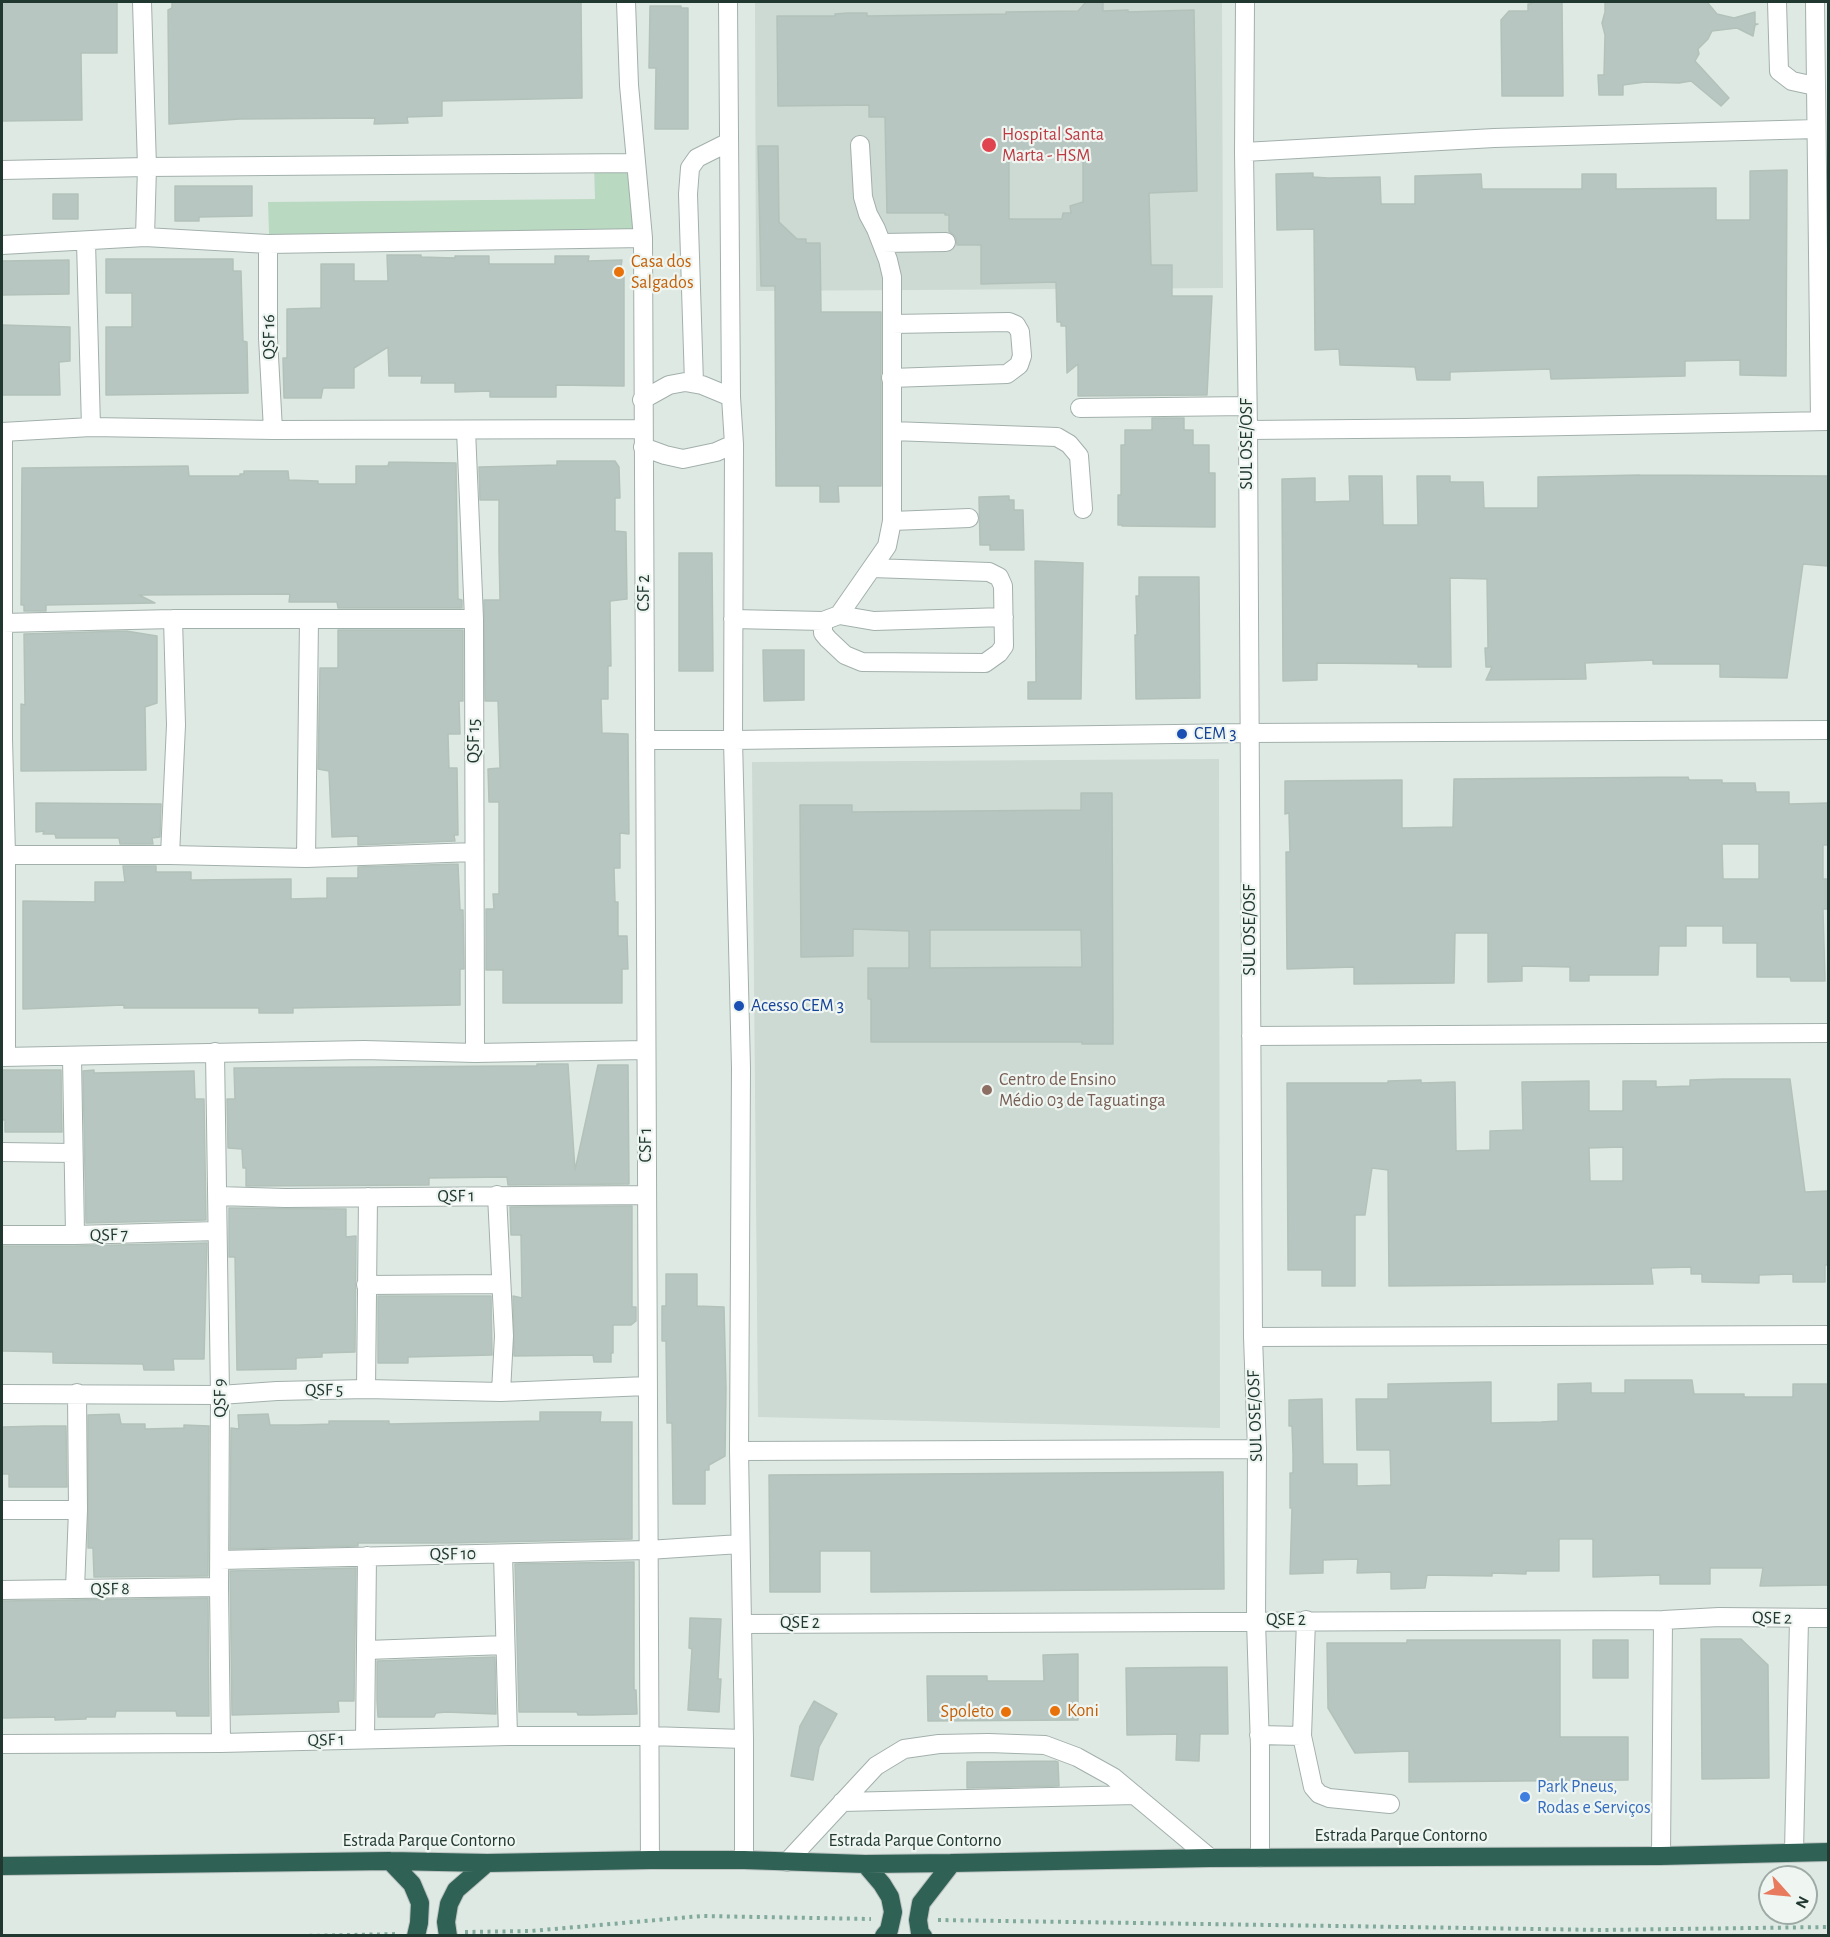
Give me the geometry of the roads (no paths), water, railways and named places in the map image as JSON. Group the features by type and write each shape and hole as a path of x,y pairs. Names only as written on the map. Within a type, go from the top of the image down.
{"highway":[{"name":"Estrada Parque Contorno","path":"2,1866 650,1860 864,1864 1210,1858 1661,1856 1828,1852"},
{"path":"390,1861 412,1884 420,1903 416,1934"},
{"path":"448,1934 446,1922 449,1904 456,1890 487,1863"},
{"path":"920,1928 921,1903 952,1863"},
{"path":"864,1864 890,1897 893,1911 887,1927"}],"street":[{"path":"142,2 147,167 145,237"},
{"path":"626,2 629,85 642,238 643,438"},
{"path":"728,2 731,397 734,444 733,740 741,1068 739,1451 743,1624 744,1860"},
{"name":"SUL OSE/OSF","path":"1245,2 1244,152 1248,430 1253,1337 1257,1449 1256,1621 1260,1858"},
{"path":"1777,2 1779,71 1792,81 1815,86"},
{"path":"1248,430 1824,421 1815,86 1815,2"},
{"path":"1244,152 1494,138 1816,129"},
{"path":"694,383 688,194 690,168 697,158 729,142"},
{"path":"828,623 887,546 892,520 892,277 882,243 868,214 864,197 860,145"},
{"path":"2,170 636,163"},
{"path":"2,245 145,237 268,244 642,238"},
{"path":"86,242 91,427"},
{"path":"882,243 946,242"},
{"name":"QSF 16","path":"268,244 268,338 273,430"},
{"path":"891,378 1007,374 1019,365 1022,356 1020,332 1016,325 1009,322 892,324"},
{"path":"642,400 669,385 685,382 702,385 731,397"},
{"path":"1080,408 1247,406"},
{"path":"646,1050 475,1053 364,1050 4,1057 6,855 3,739 2,432 91,427 466,430 643,438 665,455 683,459 716,452 734,444"},
{"name":"QSF 15","path":"466,430 474,619 475,1053"},
{"path":"892,431 1057,437 1069,444 1079,456 1083,509"},
{"name":"CSF 2","path":"643,438 645,740"},
{"path":"892,520 969,518"},
{"path":"828,623 845,655 862,662 985,663 999,653 1004,646 1003,586 999,577 989,572 872,568"},
{"path":"733,625 1004,617"},
{"path":"3,623 173,619 474,619"},
{"path":"170,855 176,725 173,619"},
{"path":"306,858 309,620"},
{"path":"645,740 1249,733 1828,730"},
{"name":"CSF 1","path":"645,740 650,1860"},
{"path":"6,855 306,858 474,852"},
{"path":"1251,1036 1828,1033"},
{"name":"QSF 9","path":"215,1052 220,1395 221,1743"},
{"path":"72,1057 75,1236"},
{"path":"2,1152 73,1153"},
{"path":"497,1195 646,1195"},
{"name":"QSF 1","path":"218,1196 497,1195 504,1336 501,1392"},
{"path":"366,1389 368,1197"},
{"name":"QSF 7","path":"2,1235 75,1236 217,1232"},
{"path":"366,1285 500,1284"},
{"path":"1253,1337 1828,1335"},
{"name":"QSF 5","path":"2,1394 220,1395 366,1389 501,1392 647,1386"},
{"path":"75,1589 78,1510 77,1393"},
{"path":"739,1451 1257,1449"},
{"path":"2,1510 78,1510"},
{"path":"503,1554 648,1550 740,1544"},
{"name":"QSF 10","path":"220,1560 503,1554 508,1736"},
{"path":"365,1739 367,1556"},
{"name":"QSF 8","path":"2,1590 219,1587"},
{"path":"1794,1852 1799,1618"},
{"name":"QSE 2","path":"743,1624 1828,1618"},
{"path":"1306,1620 1302,1736 1313,1787 1319,1794 1329,1798 1390,1804"},
{"path":"1661,1856 1663,1620"},
{"path":"367,1650 505,1645"},
{"path":"1259,1735 1302,1736"},
{"name":"QSF 1","path":"2,1744 221,1743 508,1736 650,1736 744,1739"},
{"path":"787,1862 876,1766 904,1749 939,1744 1045,1745 1077,1757 1113,1777 1210,1858"},
{"path":"842,1802 1135,1795"}],"place":[{"name":"Hospital Santa Marta - HSM","path":"989,145"},
{"name":"Casa dos Salgados","path":"619,272"},
{"name":"CEM 3","path":"1182,734"},
{"name":"Acesso CEM 3","path":"739,1006"},
{"name":"Centro de Ensino Médio 03 de Taguatinga","path":"987,1090"},
{"name":"Koni","path":"1055,1711"},
{"name":"Spoleto","path":"1006,1712"},
{"name":"Park Pneus, Rodas e Serviços","path":"1525,1797"}]}
